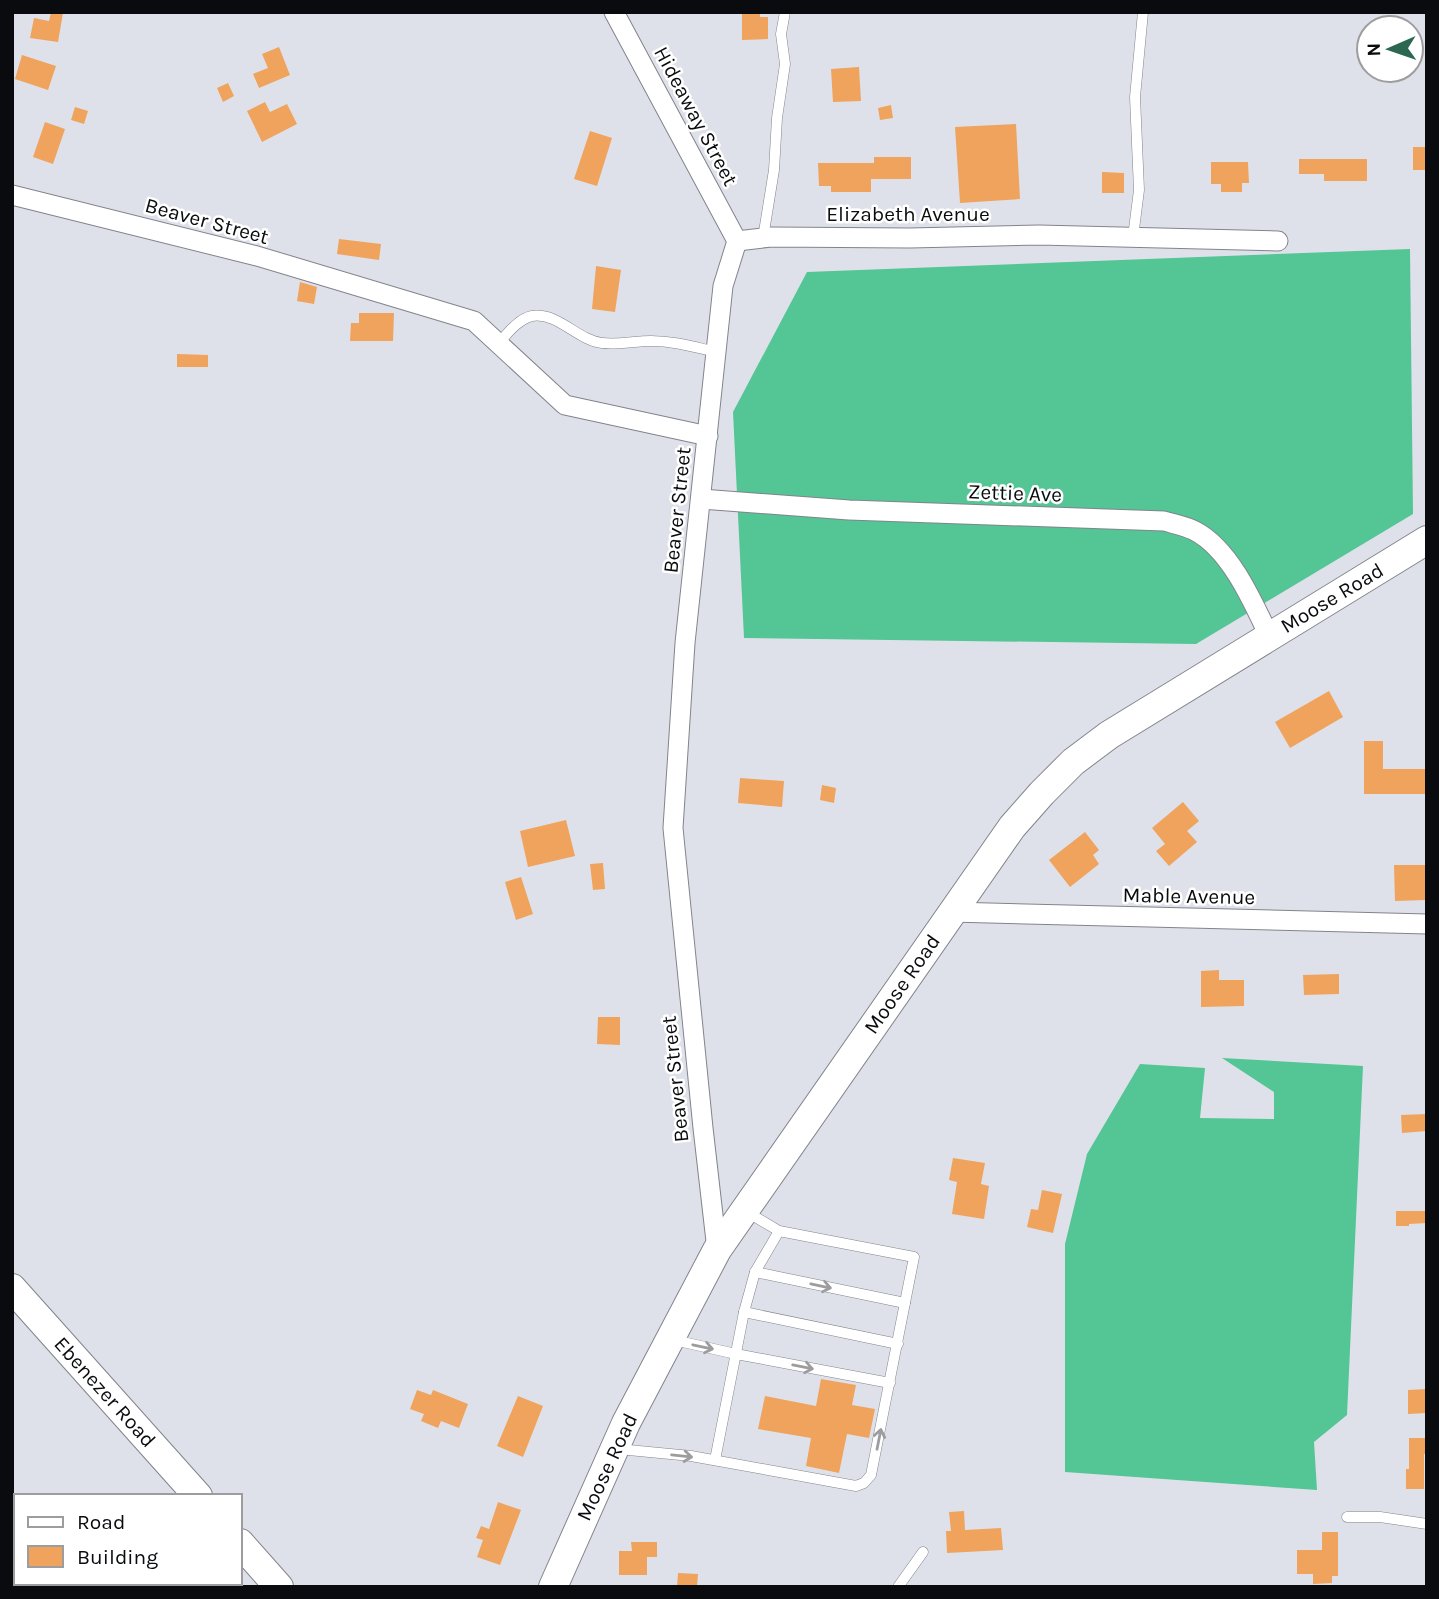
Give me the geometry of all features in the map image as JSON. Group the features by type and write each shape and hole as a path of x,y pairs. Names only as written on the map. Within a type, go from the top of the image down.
{"street":[{"name":"Hideaway Street","path":"614,12 737,241"},
{"name":"Beaver Street","path":"12,195 257,256 474,321 565,405 708,436 685,643 673,828 702,1128 717,1250"},
{"name":"Elizabeth Avenue","path":"737,241 763,238 1039,236 1278,241"},
{"path":"708,436 723,286 737,241"},
{"name":"Zettie Ave","path":"701,499 849,510 1164,521 1195,531 1219,549 1248,591 1269,636"},
{"name":"Moose Road","path":"553,1587 626,1423 717,1250 1012,827 1073,762 1109,735 1427,540"},
{"name":"Mable Avenue","path":"951,912 1427,924"},
{"name":"Ebenezer Road","path":"12,1287 196,1494"},
{"path":"242,1545 279,1587"}],"lane":[{"path":"763,238 774,170 777,118 785,64 781,34 785,12"},
{"path":"1133,237 1139,190 1135,97 1143,12"},
{"path":"498,344 514,326 530,316 559,322 583,337 602,343 669,341 716,352"},
{"path":"614,1449 691,1456 856,1486 864,1483 871,1475 914,1257 779,1231 744,1211"},
{"path":"715,1460 754,1272 779,1231"},
{"path":"754,1272 905,1303"},
{"path":"744,1312 898,1344"},
{"path":"670,1339 890,1383"},
{"path":"1348,1517 1380,1517 1427,1524"},
{"path":"898,1587 923,1552"}],"green space":[{"path":"1410,249 1413,514 1196,644 744,638 733,412 807,272"},
{"path":"1222,1058 1363,1066 1347,1415 1314,1442 1317,1490 1065,1472 1065,1244 1087,1154 1140,1064 1205,1068 1200,1118 1274,1119 1274,1092"}],"building":[{"path":"51,12 63,13 58,42 30,38 34,18 49,21"},
{"path":"742,12 760,12 760,17 768,17 768,39 742,40"},
{"path":"279,47 290,75 259,88 253,74 268,68 262,54"},
{"path":"22,55 56,66 48,90 15,79"},
{"path":"859,67 861,101 833,102 831,69"},
{"path":"228,83 234,96 223,102 217,88"},
{"path":"265,102 270,112 287,104 297,124 262,142 247,111"},
{"path":"891,105 893,118 880,120 878,108"},
{"path":"75,107 88,111 84,124 71,120"},
{"path":"45,122 65,129 53,164 33,157"},
{"path":"1016,124 1020,199 960,203 955,127"},
{"path":"590,131 612,138 597,186 574,179"},
{"path":"1413,147 1427,147 1427,170 1413,170"},
{"path":"874,157 911,157 911,179 871,179 871,192 831,192 831,186 819,186 818,163 874,163"},
{"path":"1299,159 1367,159 1367,181 1324,181 1324,174 1299,174"},
{"path":"1211,162 1248,162 1249,183 1242,183 1242,192 1221,192 1221,184 1211,184"},
{"path":"1102,172 1124,173 1124,193 1102,193"},
{"path":"339,239 381,244 379,260 337,254"},
{"path":"596,266 621,270 615,312 592,309"},
{"path":"300,282 317,287 314,304 297,301"},
{"path":"359,313 394,313 393,341 350,341 351,323 359,323"},
{"path":"177,354 208,355 208,367 177,367"},
{"path":"1329,691 1343,717 1290,748 1275,722"},
{"path":"1364,741 1383,741 1383,769 1427,769 1427,794 1364,794"},
{"path":"740,778 784,781 782,807 738,803"},
{"path":"822,785 836,788 834,803 820,800"},
{"path":"1183,802 1199,821 1187,831 1197,842 1169,866 1156,851 1165,844 1152,828"},
{"path":"566,820 575,856 528,867 520,831"},
{"path":"1085,832 1099,850 1093,855 1099,864 1070,887 1049,860"},
{"path":"603,863 605,889 593,890 590,864"},
{"path":"1394,865 1427,865 1427,900 1395,901"},
{"path":"521,877 533,914 516,920 505,882"},
{"path":"1219,970 1219,980 1244,980 1244,1006 1201,1007 1201,971"},
{"path":"1339,974 1339,994 1304,995 1303,975"},
{"path":"598,1017 620,1017 620,1045 597,1044"},
{"path":"1427,1114 1427,1131 1402,1133 1401,1115"},
{"path":"953,1158 985,1163 981,1184 989,1186 984,1219 952,1214 957,1182 949,1180"},
{"path":"1042,1190 1062,1194 1053,1233 1027,1227 1031,1209 1038,1210"},
{"path":"1396,1211 1427,1211 1427,1223 1396,1226"},
{"path":"821,1379 856,1385 852,1405 875,1409 869,1438 847,1434 839,1473 806,1466 811,1438 758,1429 765,1396 816,1406"},
{"path":"1427,1389 1427,1413 1408,1414 1408,1390"},
{"path":"417,1390 431,1395 433,1390 468,1404 459,1428 441,1421 438,1428 421,1421 424,1414 410,1409"},
{"path":"518,1396 543,1406 523,1457 497,1446"},
{"path":"1409,1438 1427,1438 1424,1489 1406,1489"},
{"path":"498,1502 521,1510 500,1565 477,1557 483,1540 476,1538 481,1526 489,1529"},
{"path":"964,1511 965,1530 1001,1528 1003,1550 947,1553 946,1531 951,1531 949,1512"},
{"path":"1322,1532 1338,1532 1338,1576 1332,1576 1332,1583 1313,1584 1313,1574 1297,1574 1297,1550 1322,1550"},
{"path":"631,1542 657,1542 657,1557 647,1557 647,1575 619,1575 619,1551 632,1551"},
{"path":"678,1573 698,1574 697,1587 677,1587"}]}
